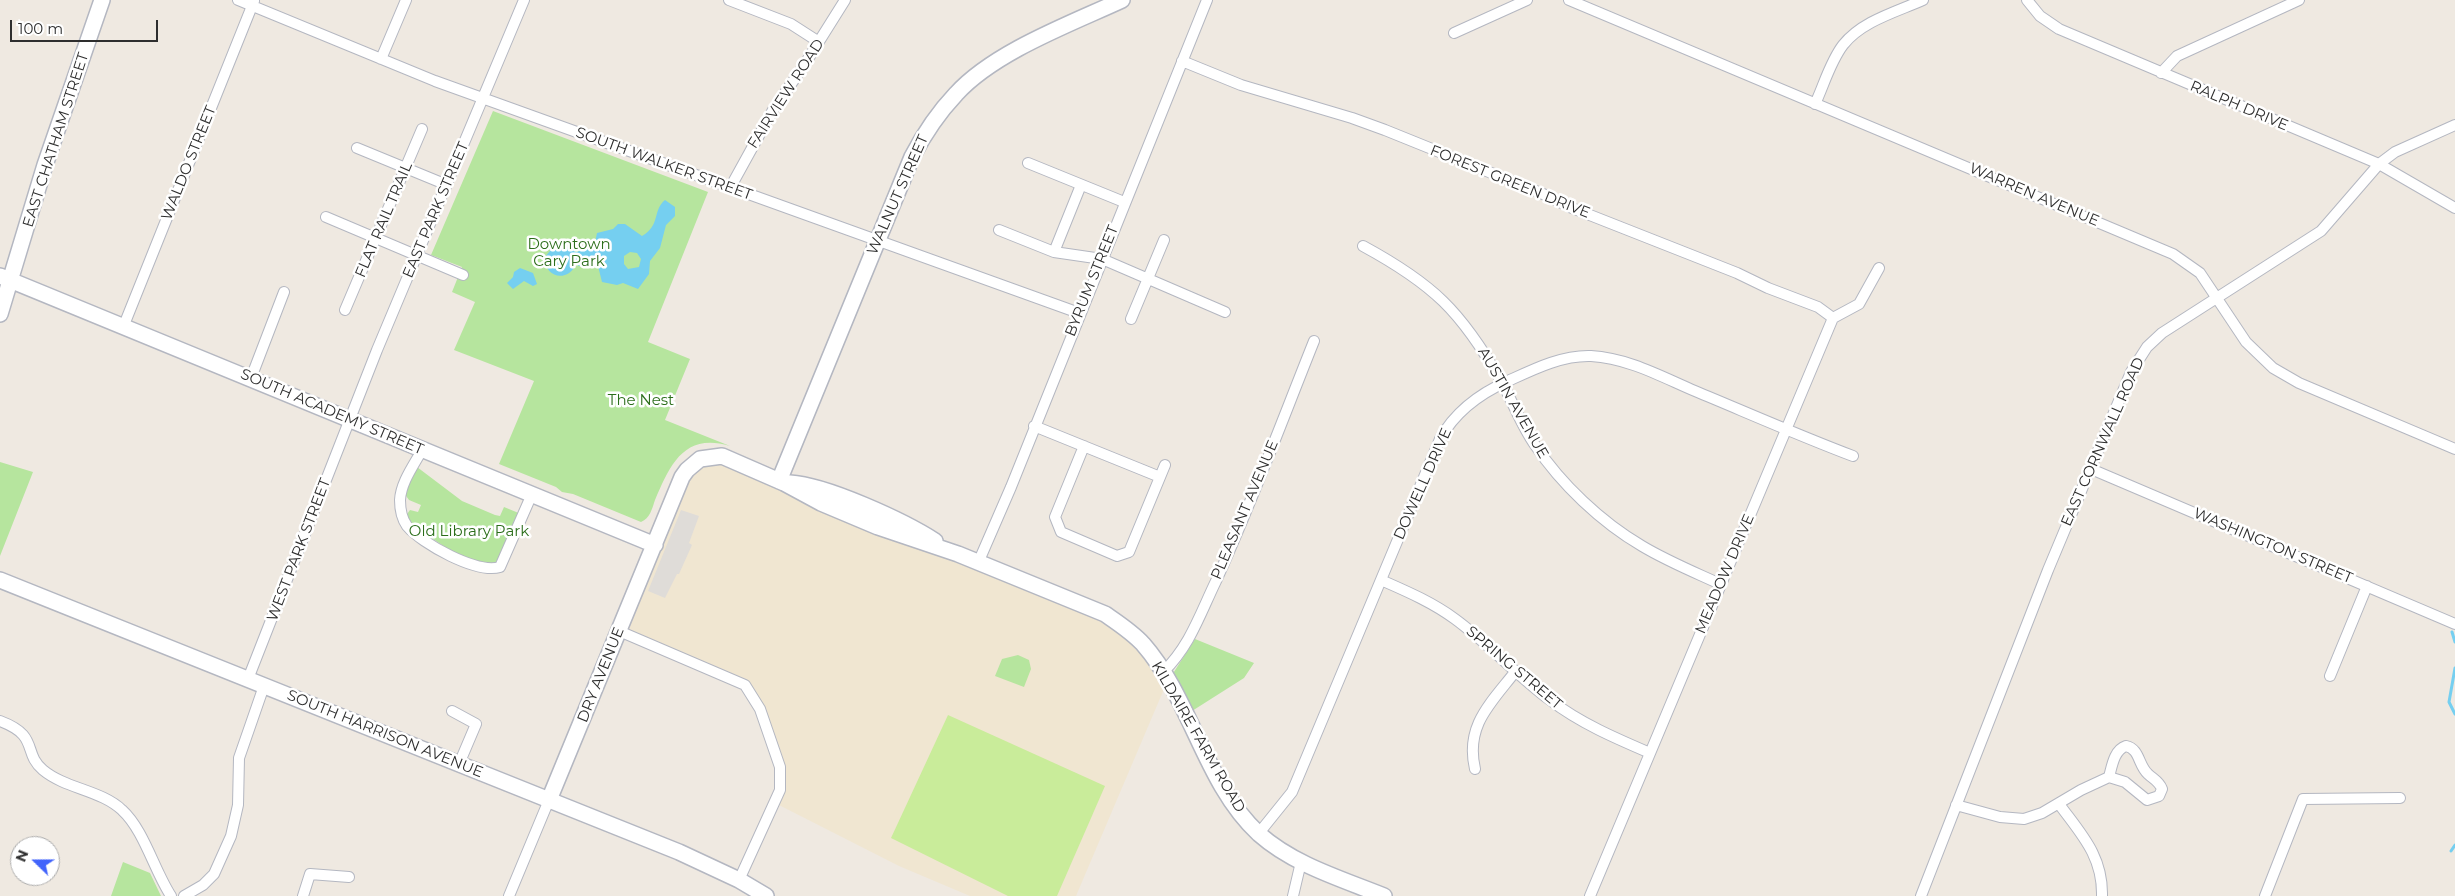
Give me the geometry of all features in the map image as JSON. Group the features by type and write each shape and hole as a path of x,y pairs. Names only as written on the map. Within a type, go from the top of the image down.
{"main road":[{"name":"EAST CHATHAM STREET","path":"0,314 5,278 102,0"},
{"name":"WALNUT STREET","path":"781,482 878,240 917,148 934,120 956,93 998,61 1122,0"},
{"name":"SOUTH ACADEMY STREET","path":"5,278 124,325 655,545"},
{"name":"KILDAIRE FARM ROAD","path":"700,459 722,456 781,482 821,503 878,527 958,554 1104,614 1122,625 1143,644 1163,672 1222,786 1238,811 1259,833 1275,847 1302,862 1384,896"},
{"name":"DRY AVENUE","path":"549,800 682,477 700,459"},
{"name":"SOUTH HARRISON AVENUE","path":"0,580 679,852 739,880 766,896"}],"street":[{"name":"SOUTH WALKER STREET","path":"238,0 253,3 381,59 482,99 878,240 1079,314"},
{"path":"381,59 406,0"},
{"name":"EAST PARK STREET","path":"350,420 524,0"},
{"path":"729,0 791,24 820,42"},
{"name":"FAIRVIEW ROAD","path":"730,188 774,108 820,42 845,0"},
{"name":"BYRUM STREET","path":"978,563 1207,0"},
{"path":"1454,33 1527,0"},
{"name":"WARREN AVENUE","path":"1569,0 2173,254 2194,267 2250,346 2280,373 2299,383 2455,449"},
{"path":"1815,104 1836,57 1850,38 1873,22 1923,0"},
{"name":"RALPH DRIVE","path":"2027,0 2040,16 2059,29 2379,164 2455,208"},
{"path":"2161,73 2177,56 2299,0"},
{"name":"WALDO STREET","path":"124,325 253,3"},
{"name":"FOREST GREEN DRIVE","path":"1182,61 1240,85 1352,118 1385,130 1541,193 1572,208 1737,272 1768,288 1818,307 1833,318"},
{"name":"EAST CORNWALL ROAD","path":"1921,896 2048,570 2131,372 2140,356 2162,333 2322,231 2379,164 2395,152 2455,125"},
{"name":"FLAT RAIL TRAIL","path":"345,310 422,129"},
{"path":"357,148 447,185"},
{"path":"1028,163 1124,202"},
{"path":"1054,252 1081,185"},
{"path":"326,217 416,257 463,275"},
{"path":"999,230 1054,252 1102,259 1225,312"},
{"path":"1131,319 1164,240"},
{"name":"AUSTIN AVENUE","path":"1363,246 1419,279 1452,309 1476,338 1503,383 1534,444 1551,466 1597,513 1640,546 1720,584"},
{"path":"1833,318 1859,304 1879,268"},
{"path":"251,378 284,292"},
{"name":"MEADOW DRIVE","path":"1590,896 1833,318"},
{"name":"PLEASANT AVENUE","path":"1163,672 1181,653 1194,630 1247,511 1314,341"},
{"name":"DOWELL DRIVE","path":"1259,833 1292,792 1445,429 1472,402 1503,383 1558,360 1578,356 1607,358 1646,370 1854,456"},
{"name":"WEST PARK STREET","path":"248,679 350,420"},
{"path":"1034,426 1160,477"},
{"path":"1084,446 1055,517 1056,525 1061,532 1117,556 1129,552 1165,466"},
{"path":"422,450 404,484 400,507 409,528 446,555 492,569 500,567 532,494"},
{"name":"WASHINGTON STREET","path":"2091,469 2455,624"},
{"name":"SPRING STREET","path":"1381,580 1419,597 1454,618 1515,672 1550,700 1580,720 1650,753"},
{"path":"2330,676 2367,586"},
{"path":"619,631 745,685 760,709 780,767 780,790 739,880"},
{"path":"1475,769 1472,746 1478,723 1484,711 1515,672"},
{"path":"184,896 203,885 214,874 232,836 238,805 239,758 264,686"},
{"path":"452,711 476,724 459,764"},
{"path":"0,721 22,732 28,740 36,762 47,772 121,809 133,823 162,883 171,896"},
{"path":"1956,805 2019,820 2036,816 2081,790 2109,777 2126,782 2147,800 2156,798 2162,789 2159,783 2143,768 2136,751 2129,746 2123,746 2119,750 2109,777"},
{"path":"2265,896 2303,799 2400,798"},
{"name":"DRY AVENUE","path":"509,896 549,800"},
{"path":"2059,804 2090,845 2101,873 2102,896"},
{"path":"1293,896 1302,862"},
{"path":"302,896 310,874 349,877"}],"shaded area":[{"path":"708,457 1122,625 1167,682 1076,896 970,896 899,866 775,803 781,783 748,689 619,631 682,477"},
{"path":"681,510 699,516 689,543 692,545 679,574 677,574 665,598 648,591"}],"green space":[{"name":"Downtown Cary Park","path":"493,111 708,192 648,342 690,359 665,420 730,446 714,443 701,444 690,448 681,455 667,475 650,513 641,522 573,494 562,492 556,487 499,464 534,381 454,350 475,302 452,292 462,267 431,255"},
{"path":"0,462 33,472 0,556"},
{"name":"Old Library Park","path":"417,467 462,501 495,515 500,516 504,507 521,514 502,560 492,566 457,555 409,523 407,514 410,510 418,512 421,505 409,500 404,493"},
{"path":"1195,639 1254,663 1244,678 1192,711 1172,675"},
{"path":"1018,655 1029,660 1031,669 1024,687 995,676 1002,659"},
{"path":"948,715 1105,786 1057,896 1008,896 891,838"},
{"path":"123,862 150,873 161,896 111,896"}],"water":[{"path":"665,200 675,207 675,216 666,225 660,248 650,261 649,274 638,289 623,283 617,285 602,282 598,266 593,263 592,259 579,266 576,264 568,274 562,276 557,276 548,270 545,257 554,246 564,245 576,252 594,247 597,233 613,229 618,224 625,224 642,236 652,227 661,204","holes":["630,252 637,253 641,259 639,267 628,269 624,264 624,256"]},
{"path":"520,268 533,273 537,284 533,286 524,281 513,289 507,283 513,277 514,272"}],"waterway":[{"path":"2452,632 2455,642"},
{"path":"2455,668 2449,702 2455,714"},
{"path":"2451,851 2455,845"}],"park label":[{"name":"The Nest","path":"641,401"}]}
